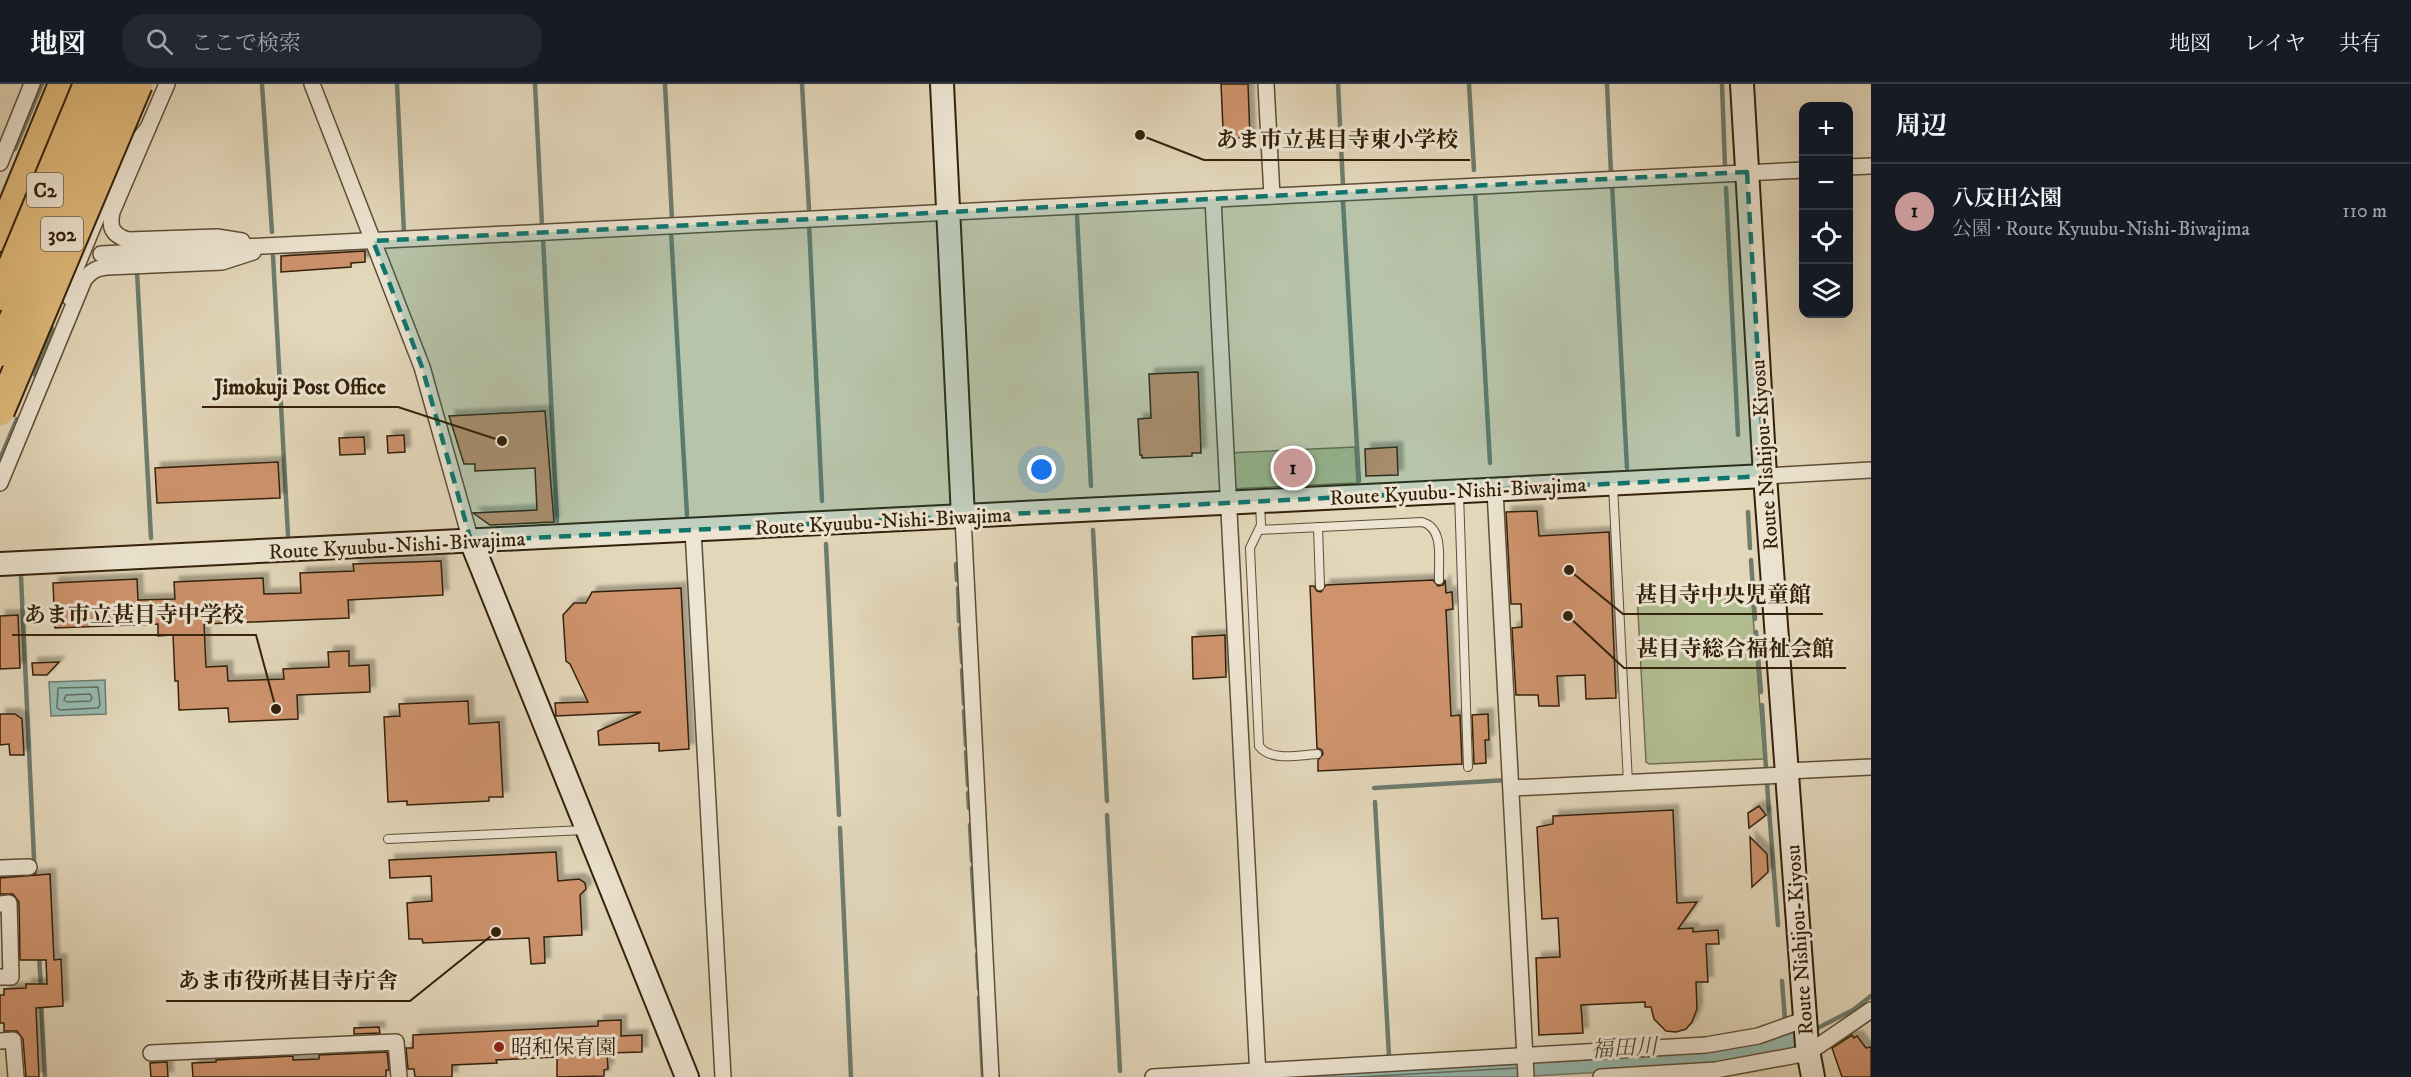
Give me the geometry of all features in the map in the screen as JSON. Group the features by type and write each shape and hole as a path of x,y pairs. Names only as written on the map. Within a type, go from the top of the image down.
{"highway":[{"path":"0,237 63,84"},
{"name":"C2","path":"0,296 88,84"},
{"name":"C2","path":"0,352 110,84"},
{"name":"302","path":"0,383 124,84"},
{"path":"0,411 138,84"}],"main road":[{"path":"942,84 963,517"},
{"name":"Route Nishijou-Kiyosu","path":"1742,84 1765,476 1807,1035 1813,1077"},
{"name":"Route Kyuubu-Nishi-Biwajima","path":"0,564 1765,476"},
{"path":"471,541 687,1077"}],"street":[{"path":"0,163 32,84"},
{"path":"166,84 112,212 110,223 112,230 118,237 128,240 216,237 269,246"},
{"path":"312,84 422,367 471,541"},
{"path":"1266,84 1272,196"},
{"path":"66,322 73,275 118,166 148,128"},
{"path":"1853,167 1871,166"},
{"path":"101,254 1799,170"},
{"path":"1213,199 1258,1074"},
{"path":"0,483 66,322 84,280 90,272 98,268 222,262 269,246"},
{"path":"0,400 38,392"},
{"path":"1765,476 1871,470"},
{"path":"1495,490 1527,1077"},
{"path":"963,517 991,1077"},
{"path":"693,530 723,1077"},
{"path":"1512,788 1871,767"},
{"path":"0,868 29,867"},
{"path":"0,904 9,903 11,977 0,977"},
{"path":"1601,1077 1716,1074 1871,1010"},
{"path":"1153,1077 1258,1074 1526,1057 1734,1042 1758,1036 1807,1035"},
{"path":"0,1041 14,1040 16,1077"},
{"path":"151,1053 396,1042 399,1077"}],"lane":[{"path":"1613,483 1628,783"},
{"path":"1459,491 1468,767"},
{"path":"1260,502 1261,525 1250,548 1259,746 1271,755 1317,754"},
{"path":"1259,530 1422,522 1435,529 1439,580"},
{"path":"1318,527 1320,586"},
{"path":"388,839 586,830"}],"highlighted area":[{"path":"1747,172 1765,476 471,541 422,367 373,241"}],"green space":[{"path":"1355,447 1357,483 1230,489 1228,453"},
{"path":"1751,590 1764,759 1649,764 1646,762 1637,594"}],"water":[{"path":"105,680 106,714 51,716 49,682"},
{"path":"1802,1026 1803,1047 1712,1066 1515,1077 1256,1077 1706,1051 1758,1043"}],"building":[{"path":"1221,84 1248,84 1250,137 1228,139 1227,129 1223,129"},
{"path":"365,251 365,262 351,263 351,267 281,272 281,256"},
{"path":"1198,372 1201,453 1192,453 1192,456 1142,458 1138,419 1151,418 1149,374"},
{"path":"545,411 554,522 490,525 473,513 537,510 535,468 475,471 475,464 464,464 449,416"},
{"path":"404,435 405,452 388,453 387,436"},
{"path":"364,437 365,454 340,455 339,438"},
{"path":"1397,447 1398,475 1366,476 1365,449"},
{"path":"278,462 280,498 157,503 155,468"},
{"path":"1537,511 1539,536 1609,532 1616,698 1586,699 1585,675 1557,676 1559,706 1539,706 1538,695 1516,695 1512,628 1522,627 1521,604 1511,604 1506,512"},
{"path":"441,561 443,595 348,600 349,618 204,624 206,667 227,666 228,681 284,679 283,669 329,667 328,652 349,651 349,666 369,665 370,692 297,695 298,719 229,722 228,708 179,710 173,635 158,636 158,624 55,628 53,583 137,579 138,600 175,599 174,582 263,578 264,594 301,593 300,573 354,571 353,564"},
{"path":"1433,580 1438,586 1443,585 1445,580 1446,593 1452,592 1453,609 1446,610 1451,716 1460,715 1462,764 1318,771 1318,760 1323,754 1322,750 1317,748 1310,586 1314,586 1317,591 1321,592 1326,585"},
{"path":"681,588 689,749 659,751 659,743 599,745 598,731 641,712 556,716 555,703 588,702 570,664 566,661 563,615 574,603 586,603 592,592"},
{"path":"18,615 20,668 0,669 0,616"},
{"path":"1225,635 1226,677 1193,679 1192,637"},
{"path":"59,662 47,675 33,675 32,663"},
{"path":"468,701 469,724 499,722 503,797 489,797 489,801 407,805 407,801 388,802 384,717 400,716 399,704"},
{"path":"0,714 15,714 22,719 24,755 10,755 9,744 0,745"},
{"path":"1488,714 1489,740 1485,740 1486,763 1474,764 1472,715"},
{"path":"1759,806 1766,815 1749,828 1748,813"},
{"path":"1673,810 1677,903 1697,902 1678,929 1693,928 1693,932 1718,930 1719,944 1706,944 1708,982 1696,982 1697,1009 1692,1022 1686,1029 1676,1032 1666,1031 1654,1019 1651,1007 1645,1007 1645,1002 1581,1005 1583,1033 1539,1035 1536,958 1560,957 1558,918 1542,919 1537,827 1553,824 1553,816"},
{"path":"1750,837 1767,854 1768,872 1752,887"},
{"path":"556,852 558,881 579,879 585,883 586,889 580,895 582,935 544,937 545,963 531,964 529,938 423,943 422,939 409,939 407,903 432,901 431,876 390,878 389,860"},
{"path":"50,874 54,960 61,959 63,1006 36,1008 39,1077 26,1077 23,1039 17,1031 4,1031 4,1023 0,1023 0,995 4,995 4,989 26,988 26,984 47,984 46,960 20,960 19,902 13,894 0,894 0,878"},
{"name":"昭和保育園","path":"621,1020 621,1036 642,1035 642,1052 607,1053 608,1069 604,1070 604,1076 557,1077 557,1057 452,1065 452,1077 415,1077 414,1069 408,1069 406,1048 413,1048 413,1035 598,1026 598,1021"},
{"path":"379,1027 380,1033 354,1034 354,1028"},
{"path":"1852,1035 1854,1038 1857,1036 1866,1048 1871,1047 1871,1077 1842,1077 1832,1048"},
{"path":"387,1052 389,1070 386,1070 386,1077 193,1077 192,1063 293,1056 293,1060 319,1059 319,1055"},
{"path":"167,1062 168,1077 151,1077 150,1063"}],"waterway":[{"path":"15,149 42,84"},
{"path":"262,84 272,232"},
{"path":"397,84 404,233"},
{"path":"535,84 542,225"},
{"path":"665,84 672,220"},
{"path":"802,84 809,209"},
{"path":"1338,84 1343,185"},
{"path":"1469,84 1474,170"},
{"path":"1607,84 1611,174"},
{"path":"1722,84 1725,167"},
{"path":"1612,184 1627,468"},
{"path":"1726,188 1738,435"},
{"path":"1475,192 1490,463"},
{"path":"1343,202 1359,481"},
{"path":"1077,216 1091,486"},
{"path":"809,224 822,501"},
{"path":"671,231 687,515"},
{"path":"543,237 557,521"},
{"path":"273,256 288,535"},
{"path":"137,271 151,538"},
{"path":"35,375 52,331 50,321"},
{"path":"0,459 17,419"},
{"path":"1748,512 1750,548"},
{"path":"1093,530 1107,801"},
{"path":"826,544 839,815"},
{"path":"1751,560 1755,619"},
{"path":"956,564 957,580"},
{"path":"21,577 35,880"},
{"path":"958,588 959,621"},
{"path":"960,628 962,662"},
{"path":"1756,632 1761,692"},
{"path":"962,670 964,704"},
{"path":"1762,705 1766,769"},
{"path":"964,711 966,745"},
{"path":"966,752 968,785"},
{"path":"1374,788 1507,780 1507,778"},
{"path":"1767,784 1778,925"},
{"path":"968,793 969,808"},
{"path":"1375,802 1389,1056"},
{"path":"1107,815 1120,1071"},
{"path":"970,825 972,861"},
{"path":"840,828 851,1077"},
{"path":"972,868 977,947"},
{"path":"977,954 979,989"},
{"path":"39,955 41,988"},
{"path":"1782,981 1785,1020"},
{"name":"福田川","path":"1812,1031 1853,1010 1871,996"},
{"path":"979,997 983,1077"},
{"path":"41,1003 45,1077"}],"place":[{"name":"あま市立甚目寺東小学校","path":"1140,135"},
{"name":"Jimokuji Post Office","path":"502,441"},
{"name":"八反田公園","path":"1293,468"},
{"name":"甚目寺中央児童館","path":"1569,570"},
{"name":"甚目寺総合福祉会館","path":"1568,616"},
{"name":"あま市立甚目寺中学校","path":"276,709"},
{"name":"あま市役所甚目寺庁舎","path":"496,932"},
{"name":"昭和保育園","path":"499,1047"}]}
